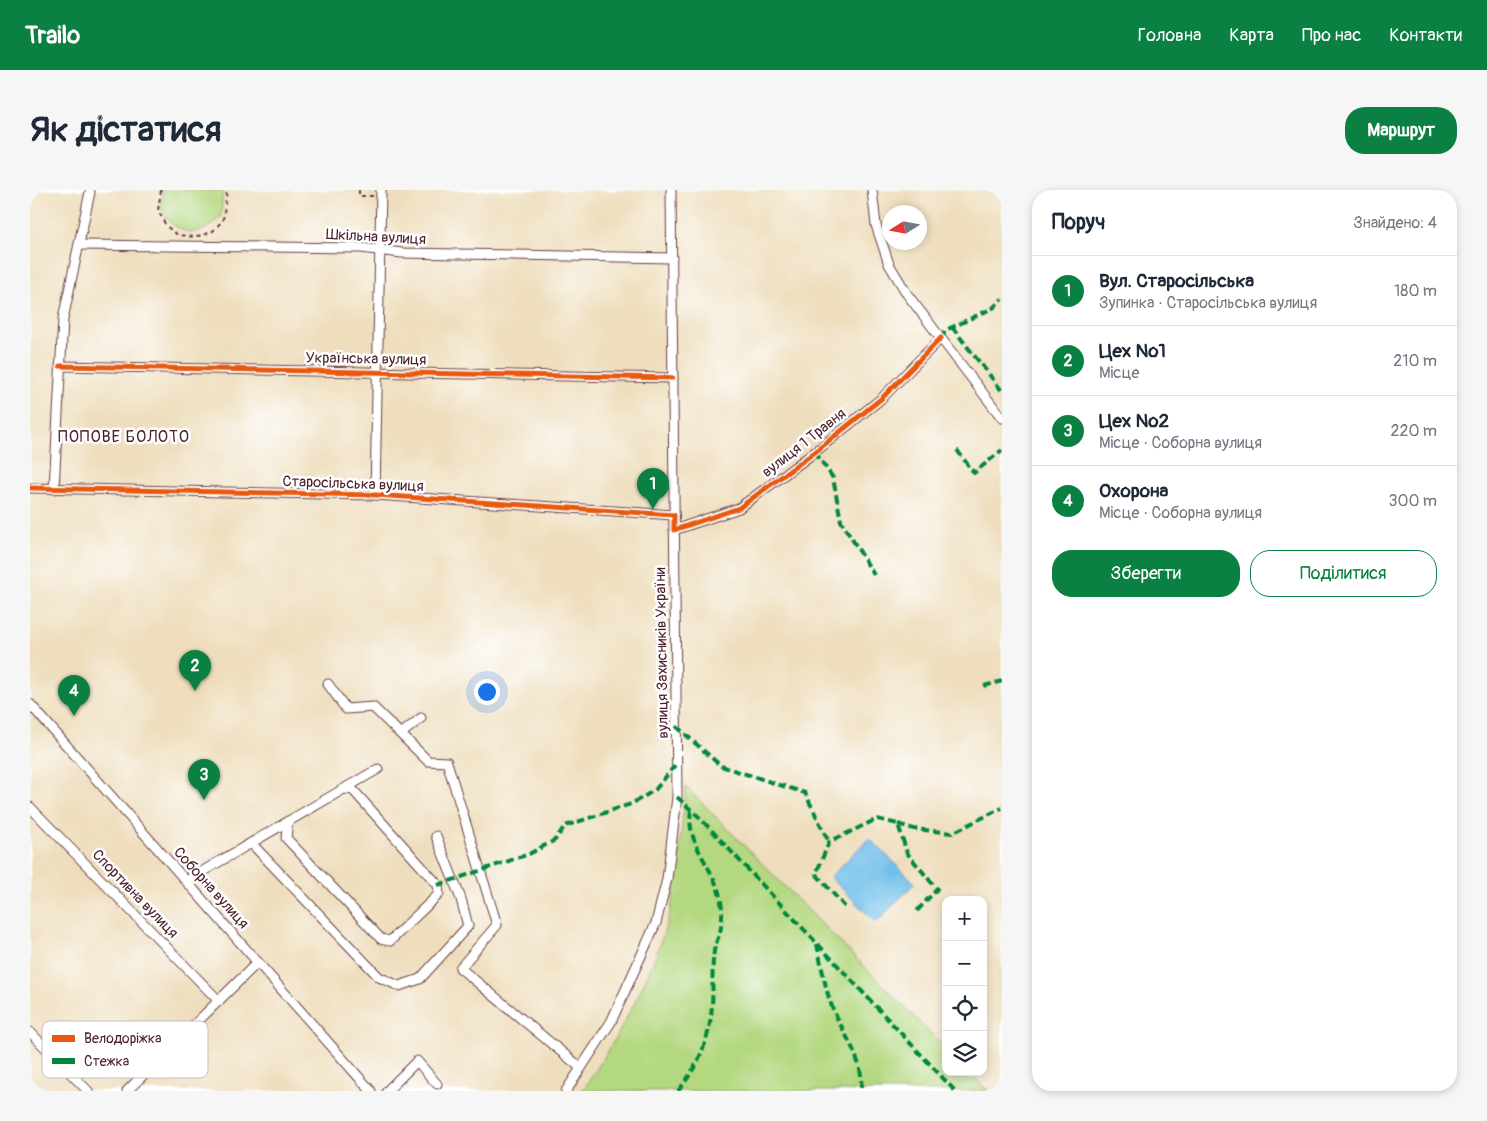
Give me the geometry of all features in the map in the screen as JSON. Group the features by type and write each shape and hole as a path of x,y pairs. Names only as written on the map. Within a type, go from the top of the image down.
{"street":[{"path":"671,190 674,530"},
{"path":"872,190 876,225 889,264 907,294 1002,418"},
{"path":"54,489 63,319 90,192"},
{"path":"375,495 381,193"},
{"name":"Шкільна вулиця","path":"79,245 223,246 380,250 402,253 672,258"},
{"name":"вулиця 1 Травня","path":"674,530 739,508 815,452 882,398 941,338"},
{"name":"Українська вулиця","path":"60,366 673,378"},
{"name":"Старосільська вулиця","path":"30,488 375,495 674,515"},
{"name":"вулиця Захисників України","path":"566,1091 611,1022 656,923 666,879 677,797 674,530"},
{"path":"328,684 346,709 374,706 428,761 447,762 497,925 460,968 581,1068"},
{"name":"Соборна вулиця","path":"30,704 371,1091"},
{"path":"401,734 421,718"},
{"path":"186,881 378,770"},
{"path":"288,822 286,838 381,939 390,941 440,894 438,885 353,790 345,789"},
{"name":"Спортивна вулиця","path":"30,807 219,1001"},
{"path":"251,843 379,977 399,986 420,979 468,926 461,899 436,836"},
{"path":"199,1021 258,962"},
{"path":"30,1032 42,1044"},
{"path":"387,1091 417,1061 437,1084"},
{"path":"75,1078 88,1091"},
{"path":"127,1091 140,1078"}],"path":[{"path":"161,190 158,210 166,226 178,235 194,237 212,232 223,220 227,190"},
{"path":"358,190 359,196 381,193"}],"green space":[{"path":"163,190 223,190 221,216 203,230 197,232 184,231 170,222 163,213 161,206"},
{"path":"686,787 942,1045 942,1076 973,1076 988,1091 582,1091 624,1023 649,973 667,922 673,898"}],"water":[{"path":"869,838 915,883 876,923 830,877"}],"marked path":[{"path":"941,338 946,330 993,308 1002,299"},
{"path":"952,327 1002,391"},
{"path":"957,450 974,473 1002,450"},
{"path":"815,452 833,478 841,521 874,575"},
{"path":"984,686 1002,681"},
{"path":"676,726 721,766 805,793 829,842"},
{"path":"438,885 529,854 555,840 565,826 631,804 655,790 677,763"},
{"path":"677,797 698,816 955,1091"},
{"path":"898,824 914,829 952,833 1002,808"},
{"path":"678,1091 696,1065 707,1036 712,1007 714,951 722,917 722,906 718,889 692,835 690,823 691,810"},
{"path":"845,907 816,874 829,842 877,819 898,824 907,853 937,889 916,912"},
{"path":"817,944 830,1001 860,1069 860,1091"}],"cycle path":[{"path":"30,488 375,495 674,515 674,530 739,508 815,452 882,398 941,338"},
{"path":"60,366 673,378"}],"place":[{"name":"Вул. Старосільська","path":"653,509"},
{"name":"Цех №1","path":"195,691"},
{"name":"Охорона","path":"74,716"},
{"name":"Цех №2","path":"204,800"}],"district":[{"name":"ПОПОВЕ БОЛОТО","path":"124,437"}]}
